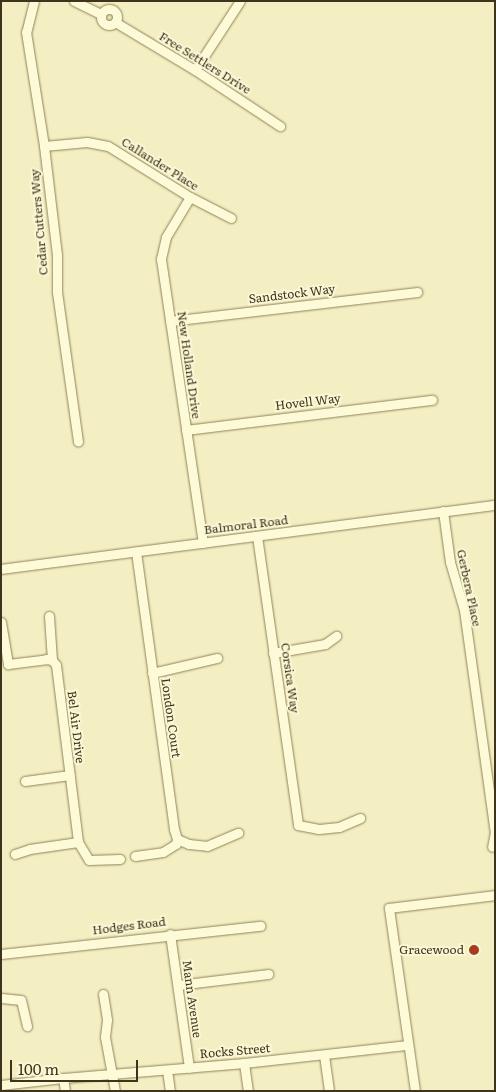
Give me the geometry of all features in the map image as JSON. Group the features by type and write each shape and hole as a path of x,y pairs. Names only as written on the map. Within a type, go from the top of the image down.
{"street":[{"name":"Cedar Cutters Way","path":"34,1 26,32 44,146 57,255 57,292 78,442"},
{"path":"74,1 101,14"},
{"path":"113,10 120,1"},
{"path":"196,70 240,1"},
{"path":"106,9 113,10 117,14 115,22 111,25 105,24 102,21 101,14 106,9"},
{"name":"Free Settlers Drive","path":"115,22 196,70 280,126"},
{"name":"Callander Place","path":"44,146 87,142 108,146 190,197 231,218"},
{"name":"New Holland Drive","path":"190,197 171,228 163,247 161,259 203,543"},
{"name":"Sandstock Way","path":"170,322 417,292"},
{"name":"Hovell Way","path":"186,430 432,400"},
{"name":"Balmoral Road","path":"1,569 495,504"},
{"name":"Gerbera Place","path":"443,511 450,562 464,610 494,832 492,848"},
{"name":"Corsica Way","path":"256,536 298,825 319,829 340,827 360,818"},
{"name":"London Court","path":"136,552 177,839"},
{"name":"Bel Air Drive","path":"48,616 52,660 56,665 78,842"},
{"path":"1,622 4,665 52,660"},
{"path":"273,653 325,644 336,636"},
{"path":"152,673 217,658"},
{"path":"25,781 70,775"},
{"path":"135,856 163,852 176,844 177,839 189,844 207,846 238,833"},
{"path":"15,854 30,849 78,842 88,860 120,859"},
{"path":"415,1091 389,908 495,895"},
{"name":"Hodges Road","path":"1,954 170,934 260,926"},
{"name":"Mann Avenue","path":"170,934 189,1068"},
{"path":"178,985 268,974"},
{"path":"103,994 107,1020 105,1037 115,1091"},
{"path":"1,998 21,1000 27,1026"},
{"name":"Rocks Street","path":"1,1085 244,1063 408,1045"},
{"path":"324,1054 329,1091"},
{"path":"244,1063 248,1091"},
{"path":"167,1070 170,1091"},
{"path":"63,1078 65,1091"}],"place":[{"name":"Gracewood","path":"474,950"}]}
